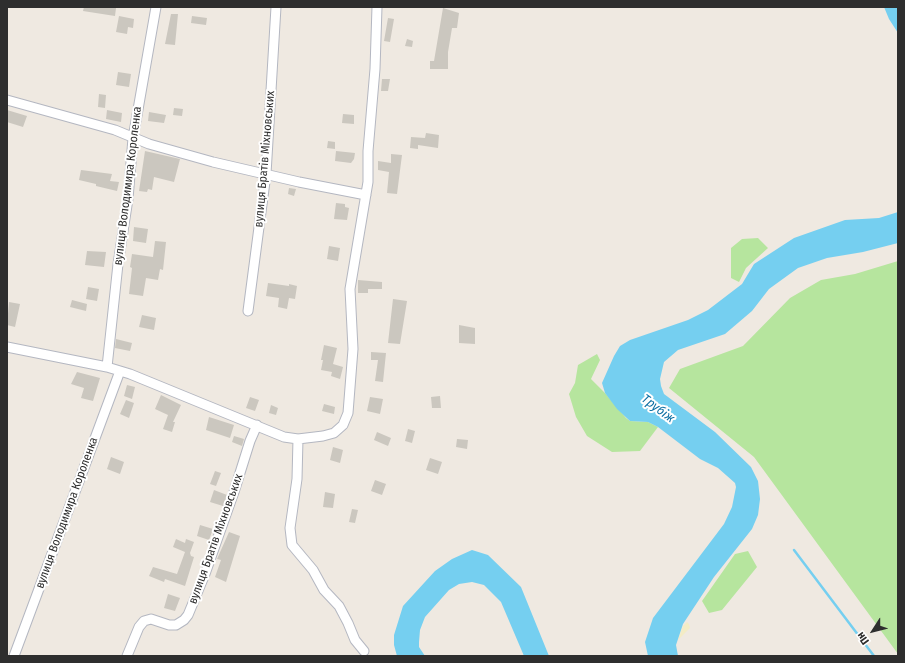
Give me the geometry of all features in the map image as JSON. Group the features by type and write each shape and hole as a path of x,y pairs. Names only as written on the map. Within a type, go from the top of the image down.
{"street":[{"name":"вулиця Володимира Короленка","path":"107,367 118,264 128,199 133,138 156,7"},
{"name":"вулиця Братів Міхновських","path":"248,311 266,174 276,7"},
{"path":"7,347 120,370 284,437 298,438 323,436 334,433 343,425 348,413 353,357 350,289 366,195 375,69 377,7"},
{"path":"7,100 115,130 149,144 213,162 366,195"},
{"name":"вулиця Володимира Короленка","path":"14,656 120,370"},
{"name":"вулиця Братів Міхновських","path":"127,656 139,627 144,621 151,619 169,625 176,625 184,620 188,615 205,574 236,487 250,441 257,425"},
{"path":"298,438 297,479 290,528 292,545 313,570 324,590 339,606 355,640 364,651"}],"green space":[{"path":"758,238 768,248 746,268 739,282 731,278 731,248 742,239"},
{"path":"898,261 898,654 754,457 669,388 680,369 743,346 790,298 821,280 855,274"},
{"path":"597,354 600,360 591,379 630,421 648,422 658,427 640,451 612,452 587,436 576,417 569,394 575,383 578,365"},
{"path":"748,551 757,567 722,610 709,613 702,601 735,554"}],"sand":[{"path":"687,622 690,628 678,640 683,626"}],"water":[{"path":"884,7 898,7 898,33 889,19"},
{"name":"Трубіж","path":"898,212 898,243 863,252 827,258 798,268 769,289 752,311 725,334 678,350 664,362 660,379 664,394 715,432 751,467 758,481 760,499 758,515 752,529 714,577 683,624 676,645 678,656 648,656 645,642 653,618 724,524 732,507 736,487 735,483 718,468 700,459 658,427 648,422 630,421 617,409 605,393 602,383 614,356 620,346 630,340 688,320 708,310 742,284 754,264 794,238 845,220 879,218"},
{"path":"472,550 488,555 521,587 549,656 524,656 501,602 484,585 472,582 459,584 449,590 425,617 420,630 419,647 425,656 397,656 394,645 394,635 403,606 435,571 452,559"}],"building":[{"path":"84,7 116,8 115,16 83,11"},
{"path":"443,8 459,13 457,28 452,28 448,52 448,69 430,69 430,61 434,61"},
{"path":"171,14 178,14 175,45 165,44"},
{"path":"119,16 134,19 133,28 128,27 127,34 116,32"},
{"path":"192,16 207,18 206,25 191,23"},
{"path":"388,18 394,19 390,42 384,41"},
{"path":"407,39 413,41 412,47 405,46"},
{"path":"118,72 131,74 129,87 116,85"},
{"path":"382,79 390,79 388,91 381,91"},
{"path":"99,94 106,95 105,108 98,107"},
{"path":"174,108 183,109 182,116 173,115"},
{"path":"7,110 27,116 23,127 7,122"},
{"path":"107,110 122,113 121,122 106,119"},
{"path":"149,112 166,115 164,123 148,121"},
{"path":"343,114 354,115 354,124 342,123"},
{"path":"426,133 439,135 438,148 418,145 418,149 410,148 411,137 425,138"},
{"path":"328,141 335,142 335,149 327,148"},
{"path":"145,151 180,159 174,182 154,177 152,190 148,189 147,192 139,191"},
{"path":"336,151 355,153 354,159 351,163 335,161"},
{"path":"391,154 402,155 397,194 387,193 389,172 378,170 378,161 391,163"},
{"path":"81,170 112,174 110,181 119,182 117,191 79,180"},
{"path":"289,188 296,189 294,196 288,194"},
{"path":"336,203 345,204 345,207 349,208 347,220 334,219"},
{"path":"134,227 148,229 146,243 133,241"},
{"path":"155,241 166,242 163,270 160,269 158,280 146,278 143,296 129,294 132,254 153,257"},
{"path":"329,246 340,248 338,261 327,259"},
{"path":"87,251 106,252 104,267 85,265"},
{"path":"358,280 382,282 382,289 368,289 368,293 358,293"},
{"path":"268,283 297,286 295,299 289,298 287,309 278,307 279,298 266,296"},
{"path":"88,287 99,289 97,301 86,299"},
{"path":"393,299 407,301 400,344 388,343"},
{"path":"72,300 87,304 86,311 70,307"},
{"path":"9,302 20,304 15,327 7,325"},
{"path":"142,315 156,318 154,330 139,327"},
{"path":"459,325 475,328 475,344 459,343"},
{"path":"116,339 132,343 130,351 115,348"},
{"path":"324,345 337,348 333,364 343,367 340,379 331,376 332,372 321,370"},
{"path":"371,352 386,353 383,382 375,381 378,360 371,360"},
{"path":"77,372 100,378 93,401 81,398 84,388 71,384"},
{"path":"127,385 135,387 132,399 124,396"},
{"path":"161,395 181,405 173,422 175,422 172,432 163,429 168,415 155,409"},
{"path":"440,396 441,408 432,408 431,397"},
{"path":"250,397 259,400 255,411 246,408"},
{"path":"370,397 383,399 380,414 367,411"},
{"path":"126,400 134,403 129,418 120,414"},
{"path":"324,404 335,407 334,414 322,411"},
{"path":"271,405 278,408 276,415 269,413"},
{"path":"209,417 234,425 230,438 206,430"},
{"path":"408,429 415,431 412,443 405,441"},
{"path":"377,432 391,438 388,446 374,440"},
{"path":"234,436 244,439 242,446 232,442"},
{"path":"457,439 468,440 467,449 456,447"},
{"path":"333,447 343,450 340,463 330,460"},
{"path":"111,457 124,462 120,474 107,469"},
{"path":"430,458 442,462 438,474 426,470"},
{"path":"215,471 221,473 216,486 210,484"},
{"path":"375,480 386,484 382,495 371,491"},
{"path":"214,490 227,495 223,506 210,502"},
{"path":"325,492 335,494 333,508 323,507"},
{"path":"352,509 358,510 355,523 349,522"},
{"path":"200,525 213,529 209,540 197,536"},
{"path":"229,532 240,536 226,582 215,577 221,560 217,559"},
{"path":"176,539 185,543 186,539 194,542 190,553 191,556 194,557 185,586 165,579 164,582 149,576 153,567 177,574 185,552 173,547"},
{"path":"168,594 180,598 175,611 164,608"}],"waterway":[{"path":"794,550 874,656"}]}
